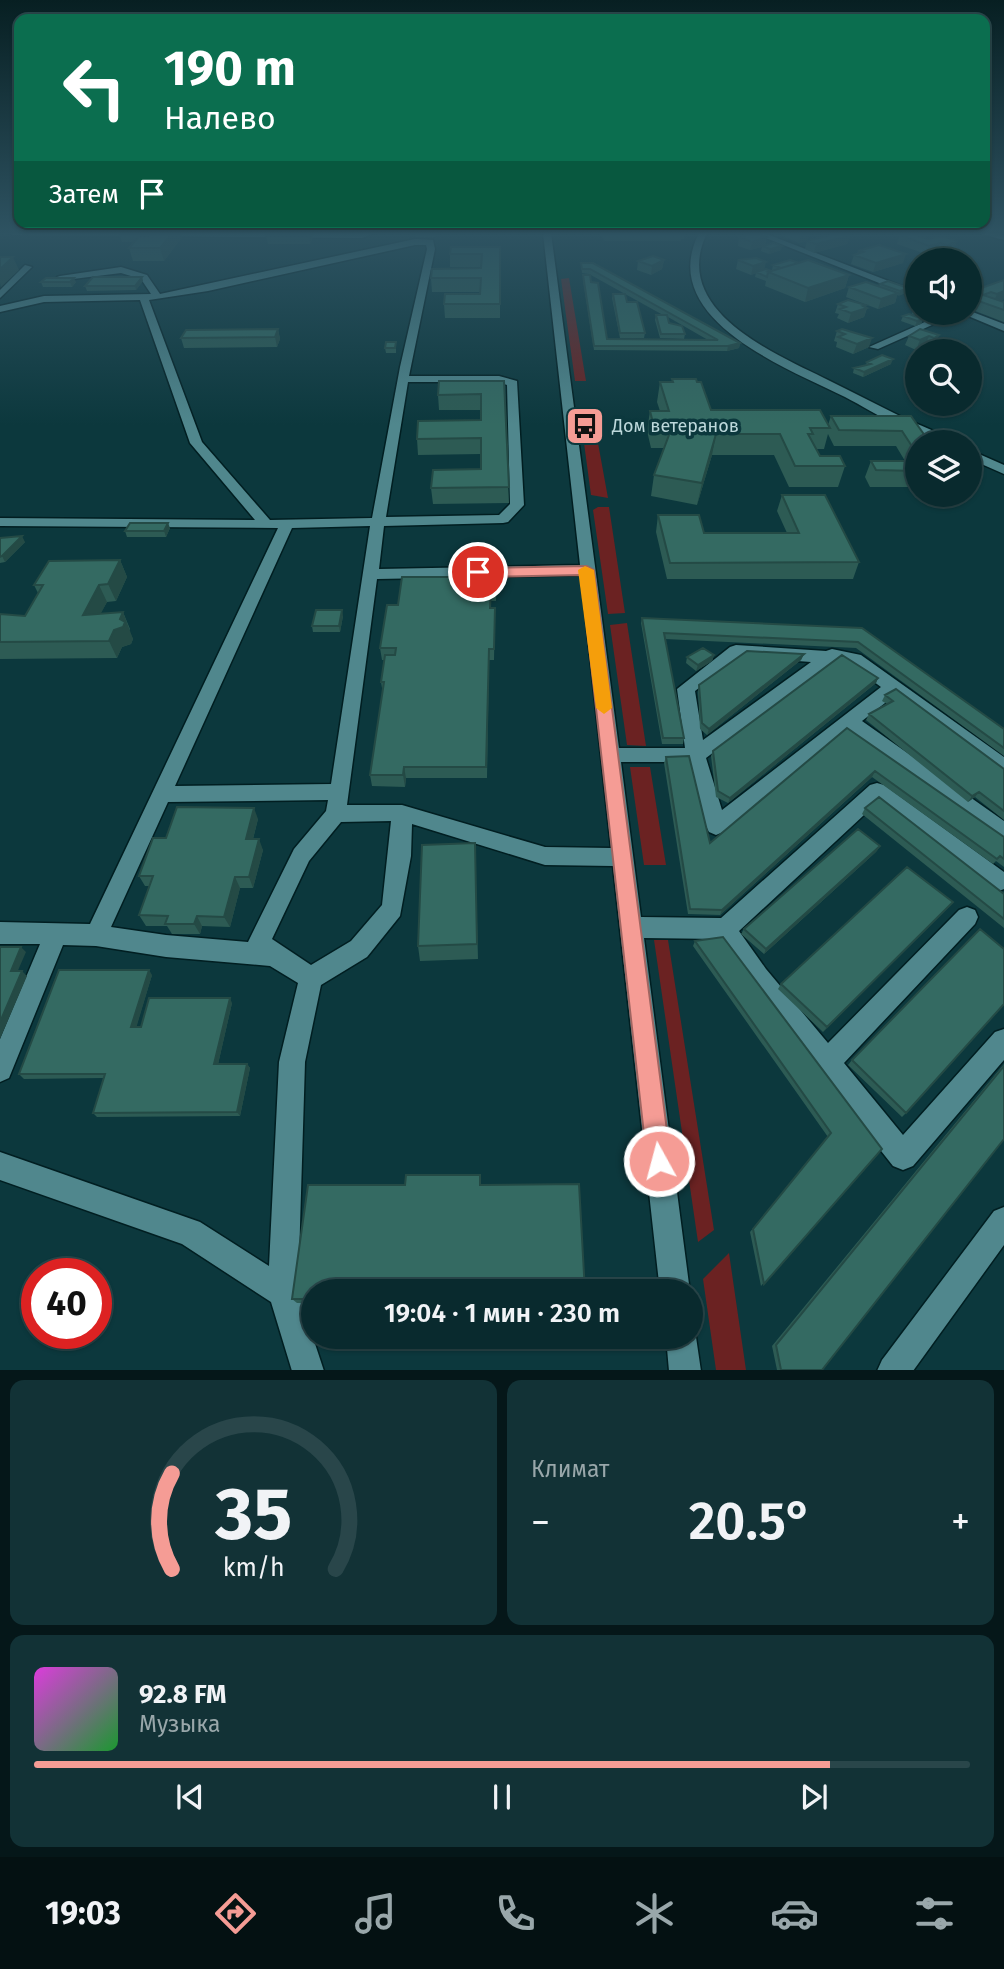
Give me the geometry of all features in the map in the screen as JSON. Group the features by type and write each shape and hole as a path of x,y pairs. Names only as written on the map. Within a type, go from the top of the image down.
{"street":[{"path":"0,309 44,299 157,297"},
{"path":"312,978 273,955 259,942 301,855 337,803 373,574 378,521 421,297"},
{"path":"555,297 673,1279"},
{"path":"706,297 722,320 760,349 920,430"},
{"path":"151,298 196,443 266,524"},
{"path":"982,319 1004,328"},
{"path":"874,347 926,325"},
{"path":"0,522 287,524 503,519 517,505 513,383 499,379 404,379"},
{"path":"982,460 1004,470"},
{"path":"96,935 287,524"},
{"path":"373,574 587,570"},
{"path":"893,687 716,826 696,755 685,689 736,651 832,655 855,659 1004,767"},
{"path":"610,755 696,755 832,655"},
{"path":"849,721 1004,832"},
{"path":"630,927 725,929 877,791 999,881"},
{"path":"160,794 337,803 402,813 545,856 622,857"},
{"path":"308,1370 283,1292 292,1062 312,978 359,948 391,909 400,856 402,813"},
{"path":"827,1062 967,917"},
{"path":"725,929 758,977 903,1156 1004,1041"},
{"path":"0,933 96,935 166,946 273,955"},
{"path":"0,1069 56,933"},
{"path":"0,1166 190,1232 283,1292"},
{"path":"893,1370 1004,1221"},
{"path":"682,1349 685,1370"}],"shaded area":[{"path":"563,297 572,297 586,381 575,381"},
{"path":"584,443 598,443 608,498 591,495"},
{"path":"609,507 625,613 608,614 593,510"},
{"path":"627,623 646,746 627,745 610,625"},
{"path":"630,767 650,767 666,865 644,865"},
{"path":"654,940 668,940 714,1230 698,1242"},
{"path":"729,1253 746,1370 716,1370 703,1279"}],"building":[{"path":"445,297 500,297 500,304 444,304"},
{"path":"586,297 600,297 607,339 718,340 640,297 655,297 740,343 728,346 594,346"},
{"path":"614,297 626,297 627,302 637,302 645,333 620,333"},
{"path":"982,297 1004,302 1004,310 982,302"},
{"path":"848,300 866,305 863,306 867,308 851,313 840,309 846,307 838,304"},
{"path":"656,315 667,315 669,323 682,326 685,334 661,334"},
{"path":"278,329 275,337 181,338 186,330"},
{"path":"842,329 872,338 857,344 838,337 845,334 837,331"},
{"path":"920,329 939,335 922,339 909,336"},
{"path":"386,342 396,342 395,348 385,348"},
{"path":"882,355 893,359 864,372 854,368 871,364 867,362"},
{"path":"672,379 696,379 701,382 711,410 820,410 830,428 810,428 813,434 808,434 820,456 840,456 845,466 795,466 780,434 716,434 702,483 654,475 672,427 654,427 650,411 669,411 660,382 673,382"},
{"path":"439,381 504,381 509,487 431,488 433,470 481,469 481,438 417,439 418,421 481,420 481,394 438,395"},
{"path":"831,416 911,416 921,430 905,430 905,436 902,431 839,430"},
{"path":"871,461 905,461 905,471 876,470"},
{"path":"782,495 825,495 859,562 670,563 658,515 699,515 704,533 799,533"},
{"path":"130,523 168,523 164,531 125,531"},
{"path":"22,536 2,556 0,557 0,538"},
{"path":"120,560 108,584 99,585 83,615 123,612 120,619 125,622 123,627 114,630 109,641 0,642 0,614 25,616 43,585 34,585 49,561"},
{"path":"474,572 497,573 496,590 491,590 490,608 495,608 494,649 489,649 486,767 404,767 403,775 370,775 384,682 381,682 385,655 395,655 396,648 380,648 387,605 398,605 402,577 473,577"},
{"path":"316,610 342,610 339,626 312,626"},
{"path":"642,618 862,628 1004,729 1004,748 858,642 664,633 684,738 663,738"},
{"path":"703,648 714,655 698,665 687,657"},
{"path":"747,651 804,654 709,729 702,723 699,685"},
{"path":"842,655 878,678 730,798 718,791 713,751"},
{"path":"896,689 1004,769 1004,811 979,792 972,796 869,714 893,701 885,695"},
{"path":"847,728 1004,837 1004,859 1000,856 997,859 875,771 722,910 690,909 666,757 689,756 710,843"},
{"path":"879,797 1004,894 1004,919 865,808"},
{"path":"177,807 254,808 246,839 259,839 249,877 235,877 224,917 197,916 194,924 165,924 168,916 139,915 153,876 139,876 153,838 166,838"},
{"path":"858,829 880,846 766,949 744,929"},
{"path":"475,843 477,944 418,946 422,845"},
{"path":"907,867 953,902 827,1027 781,984"},
{"path":"980,929 1004,949 1004,1004 906,1113 852,1060"},
{"path":"723,937 882,1149 764,1284 753,1229 831,1133 695,941"},
{"path":"0,947 21,947 11,971 22,971 0,1022"},
{"path":"59,970 149,970 131,1027 141,1027 149,998 230,998 214,1064 247,1064 237,1112 93,1113 105,1074 19,1074"},
{"path":"1004,1066 1004,1139 822,1370 781,1370 776,1345"},
{"path":"406,1175 480,1175 480,1185 579,1184 584,1279 301,1279 301,1299 292,1299 308,1185 405,1185"}],"slow traffic":[{"path":"585,570 604,708"}],"place":[{"name":"Дом ветеранов","path":"585,426"}],"route":[{"path":"478,572 587,570 659,1161"}]}
